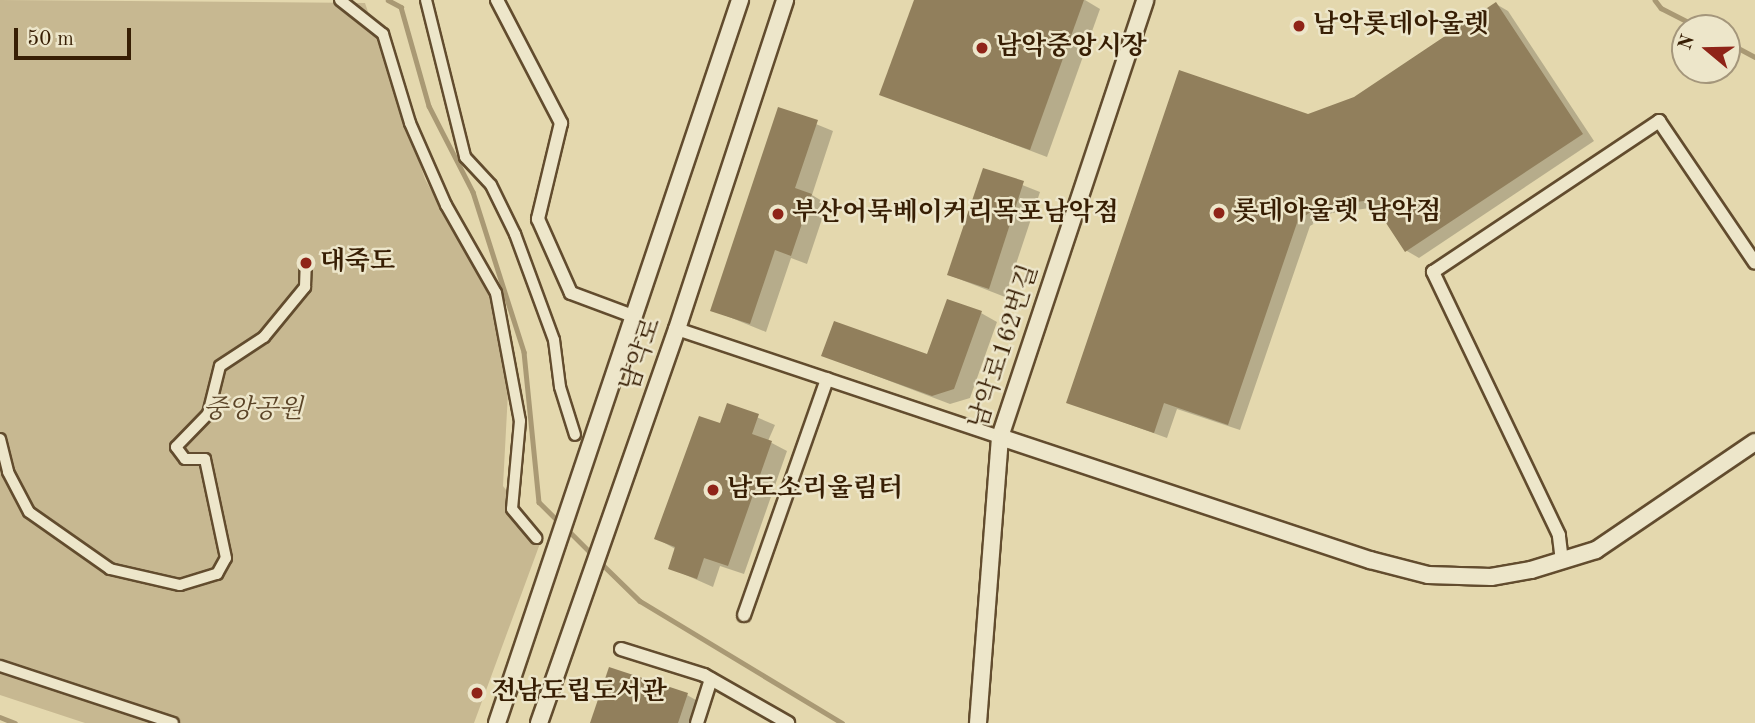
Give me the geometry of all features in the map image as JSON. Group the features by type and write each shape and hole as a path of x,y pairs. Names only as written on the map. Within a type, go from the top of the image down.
{"street":[{"path":"340,0 383,34 410,123 446,205 496,293 520,421 512,509 536,538"},
{"path":"426,0 465,157 491,185 515,234 554,340 560,387 575,435"},
{"path":"497,0 561,123 538,219 571,293 633,316"},
{"name":"남악로","path":"497,723 740,0"},
{"name":"남악로","path":"539,723 677,329 785,0"},
{"name":"남악로162번길","path":"978,723 1000,437 1145,0"},
{"path":"1562,561 1559,535 1433,272 1659,121 1755,263"},
{"path":"0,439 8,472 29,513 110,569 180,585 217,574 226,558 209,471 205,459 185,459 176,447 208,414 220,366 264,337 305,287 306,263"},
{"path":"677,329 1310,541 1428,575 1491,577 1597,550 1755,442"},
{"path":"744,615 827,379"},
{"path":"621,649 711,679 788,723"},
{"path":"0,666 173,723"},
{"path":"697,723 711,679"}],"green space":[{"name":"중앙공원","path":"0,0 365,3 425,179 511,336 503,486 542,538 474,723 85,723 0,695"}],"building":[{"name":"남악중앙시장","path":"914,0 1084,0 1030,150 879,95"},
{"name":"롯데아울렛 남악점","path":"1496,2 1583,134 1405,252 1371,200 1319,207 1298,220 1228,425 1164,403 1154,433 1066,403 1179,70 1308,114 1354,97"},
{"path":"778,107 818,120 795,188 812,194 791,256 775,250 750,324 710,311"},
{"path":"983,168 1024,181 989,289 947,275"},
{"path":"947,299 982,311 954,389 932,396 821,356 834,321 927,354"},
{"name":"남도소리울림터","path":"727,403 759,414 752,434 772,441 728,566 704,558 697,579 668,569 675,547 654,539 699,416 720,423"},
{"path":"609,667 688,693 678,723 590,723"}],"waterway":[{"path":"388,0 401,7 429,106 473,192 524,352 539,502 560,523"},
{"path":"1655,0 1661,8 1673,14"},
{"path":"1741,50 1755,57"},
{"path":"567,529 593,555"},
{"path":"599,561 640,601 842,723"},
{"path":"0,717 15,723"}],"place":[{"name":"남악롯데아울렛","path":"1299,26"},
{"name":"남악중앙시장","path":"982,48"},
{"name":"롯데아울렛 남악점","path":"1219,213"},
{"name":"부산어묵베이커리목포남악점","path":"778,214"},
{"name":"대죽도","path":"306,263"},
{"name":"남도소리울림터","path":"713,490"},
{"name":"전남도립도서관","path":"477,693"}]}
